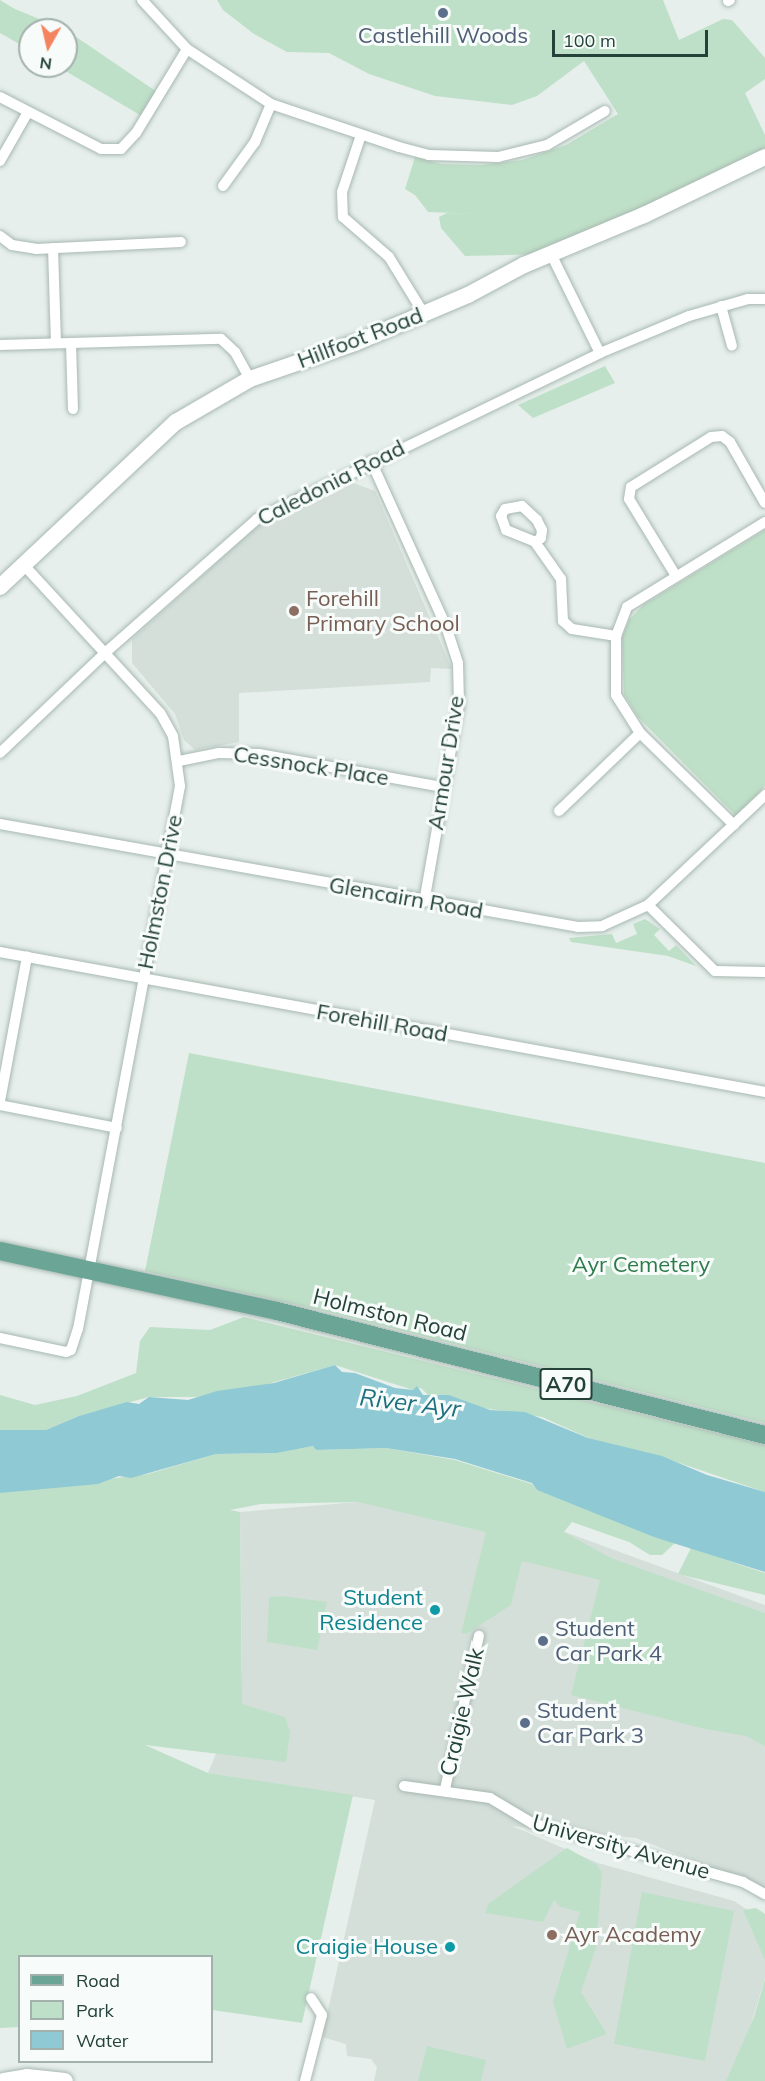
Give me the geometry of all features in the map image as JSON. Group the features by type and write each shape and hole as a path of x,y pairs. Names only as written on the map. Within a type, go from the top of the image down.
{"main road":[{"name":"Holmston Road","path":"0,1251 277,1311 765,1435"}],"street":[{"path":"142,0 188,49 271,104 362,135 429,154 498,157 547,145 604,111"},
{"path":"0,97 101,149 121,149 136,133 188,49"},
{"path":"224,186 255,142 271,104"},
{"path":"0,161 28,112"},
{"path":"362,135 342,192 343,217 389,257 424,314"},
{"name":"Hillfoot Road","path":"0,587 176,422 250,379 424,314 765,157"},
{"path":"0,236 22,248 181,243"},
{"path":"53,248 56,343"},
{"path":"551,254 600,353"},
{"name":"Caledonia Road","path":"0,753 105,653 256,519 371,461 600,353 721,306 765,299"},
{"path":"721,306 732,346"},
{"path":"0,345 221,339 235,352 250,379"},
{"path":"71,343 73,409"},
{"path":"676,576 628,499 631,487 711,437 722,436 730,442 765,503"},
{"name":"Armour Drive","path":"371,461 446,626 458,663 459,704 424,902"},
{"path":"734,825 640,733 616,695 616,636 627,607 765,522"},
{"path":"535,542 561,579 563,621 572,629 616,636"},
{"name":"Holmston Drive","path":"0,1338 71,1350 92,1272 143,980 180,786 179,761 173,736 160,713 24,565"},
{"path":"559,811 640,733"},
{"name":"Cessnock Place","path":"179,761 219,753 259,754 443,787"},
{"name":"Glencairn Road","path":"1,823 424,902 578,927 602,926 648,905 765,795"},
{"path":"648,905 715,971 765,972"},
{"name":"Forehill Road","path":"0,952 143,980 765,1092"},
{"path":"27,957 0,1103 117,1128"},
{"name":"Craigie Walk","path":"444,1789 479,1636"},
{"name":"University Avenue","path":"404,1786 444,1789 490,1798 532,1823 571,1836 743,1882 765,1894"},
{"path":"305,2081 322,2014 310,1998"},
{"path":"4,2081 27,2077 65,2081"}],"shaded area":[{"name":"Forehill Primary School","path":"351,482 375,491 452,669 431,668 430,682 239,693 239,742 195,750 184,740 175,714 132,663 132,639 260,524"},
{"path":"358,1502 546,1525 765,1605 765,1889 636,1838 512,1826 598,1863 734,1901 755,1915 765,1955 765,1978 734,2081 374,2081 377,2067 371,2059 347,2056 346,2044 322,2037 375,1800 208,1773 237,1703 242,1670 240,1512"}],"green space":[{"path":"0,0 37,18 18,18 18,43 0,33"},
{"path":"217,0 663,0 679,40 723,19 732,20 765,58 765,79 745,93 765,135 765,157 551,254 465,256 441,228 439,217 447,213 480,214 428,212 415,195 405,189 415,157 441,164 481,165 522,160 566,145 618,114 584,61 537,96 512,105 435,96 369,74 329,53 287,52 254,34 223,10"},
{"path":"78,38 160,94 145,118 77,78"},
{"path":"605,366 615,383 533,418 518,405"},
{"path":"765,530 765,786 736,816 638,717 624,694 622,637 629,620 643,605"},
{"path":"645,919 660,929 654,935 669,951 676,945 696,966 668,956 571,942 569,938 612,934 616,943 637,934 633,924"},
{"name":"Ayr Cemetery","path":"189,1053 765,1163 765,1423 316,1309 145,1271"},
{"path":"244,1317 765,1445 765,1492 656,1455 591,1439 542,1417 483,1408 449,1395 429,1396 421,1388 413,1390 335,1365 264,1385 197,1397 149,1397 79,1416 46,1430 0,1431 0,1395 35,1405 77,1396 136,1373 140,1341 150,1327 210,1330"},
{"path":"313,1446 316,1450 386,1448 455,1460 532,1484 537,1490 675,1543 662,1555 650,1555 629,1542 572,1522 564,1532 611,1558 765,1613 765,1746 746,1736 705,1729 571,1695 600,1580 522,1561 511,1605 466,1634 461,1633 486,1532 358,1502 261,1504 230,1510 240,1512 242,1704 285,1717 290,1732 286,1762 145,1745 208,1773 353,1795 302,2023 213,2010 213,1955 18,1955 18,2027 0,2028 0,1493 148,1474 216,1454 277,1453"},
{"path":"691,1548 765,1573 765,1595 678,1574"},
{"path":"282,1596 327,1602 317,1650 267,1642 269,1597"},
{"path":"567,1848 597,1865 602,1873 596,1948 581,1992 607,2034 567,2049 553,2002 580,1912 561,1907 554,1900 543,1922 485,1913 488,1904"},
{"path":"642,1892 734,1911 705,2061 614,2044"},
{"path":"756,1908 765,1914 765,1960 743,1910"},
{"path":"765,1979 765,2081 726,2081 754,2017"},
{"path":"427,2046 486,2060 481,2081 418,2081"}],"water":[{"name":"River Ayr","path":"335,1365 342,1372 355,1373 395,1388 413,1390 417,1386 423,1395 449,1395 490,1410 525,1412 588,1438 662,1456 707,1475 765,1492 765,1572 654,1537 537,1490 532,1483 455,1459 386,1448 316,1450 313,1446 277,1453 216,1454 131,1478 119,1476 98,1484 0,1493 0,1430 46,1430 79,1416 127,1402 139,1404 149,1397 188,1400 217,1391 274,1383"}],"place":[{"name":"Castlehill Woods","path":"443,13"},
{"name":"Forehill Primary School","path":"294,611"},
{"name":"Student Residence","path":"435,1610"},
{"name":"Student Car Park 4","path":"543,1641"},
{"name":"Student Car Park 3","path":"525,1723"},
{"name":"Ayr Academy","path":"552,1935"},
{"name":"Craigie House","path":"450,1947"}]}
